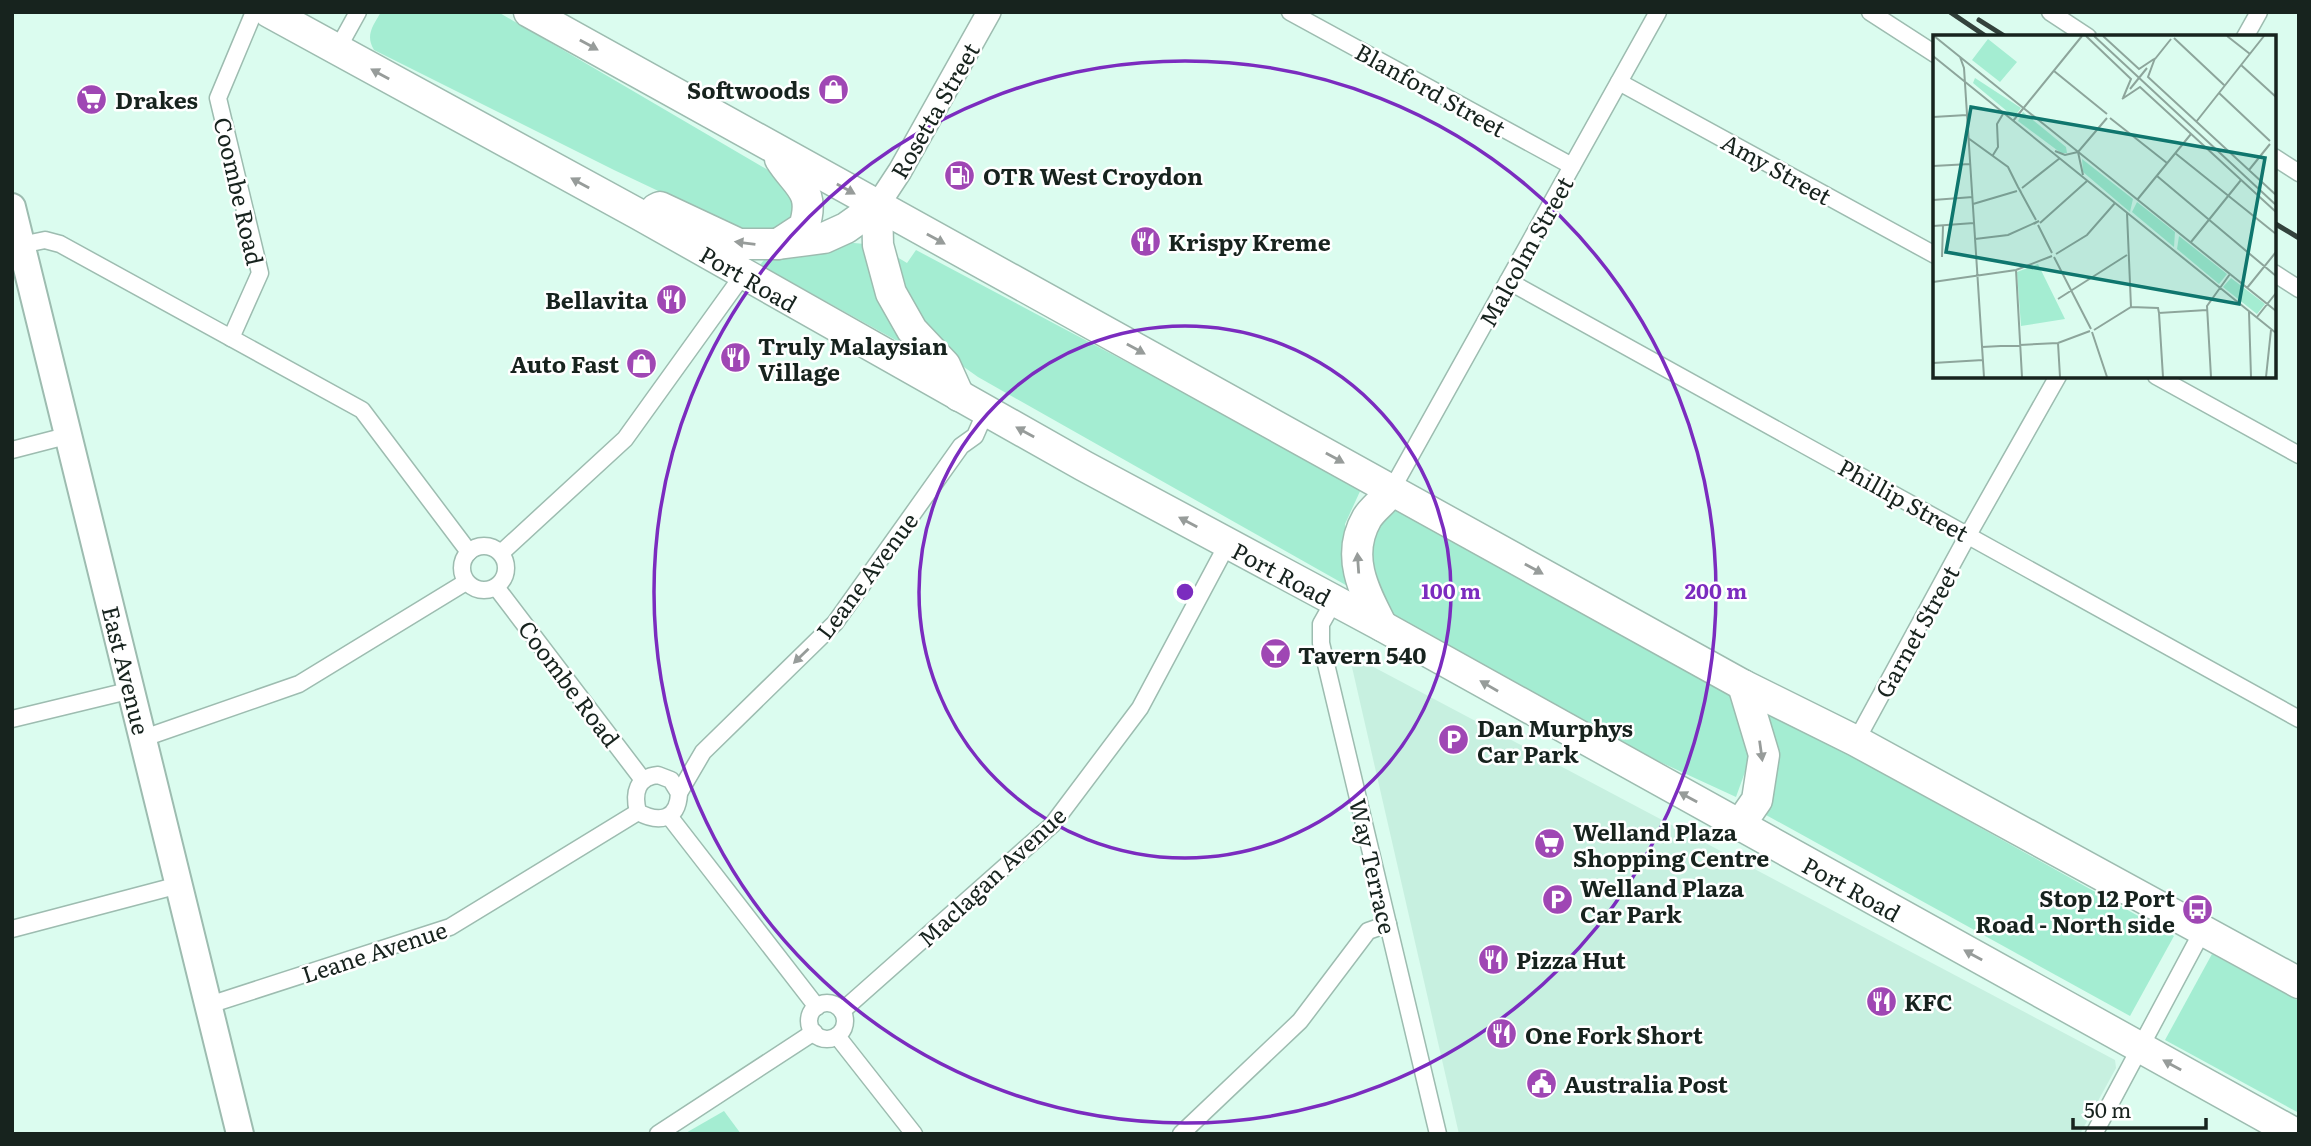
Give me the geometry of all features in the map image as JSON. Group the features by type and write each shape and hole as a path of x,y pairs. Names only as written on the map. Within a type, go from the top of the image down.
{"highway":[{"name":"Port Road","path":"269,12 640,215 986,411 1382,625 2296,1134"},
{"path":"529,12 1743,685 1856,741 2299,983"},
{"path":"772,147 785,167 803,186 809,212 804,228 778,244"},
{"path":"640,215 660,207 739,244 778,244 824,238 846,228 877,206"},
{"path":"877,206 878,245 891,293 912,330 945,365 960,396"},
{"path":"1382,625 1361,585 1357,547 1366,520 1392,489"},
{"path":"1740,825 1757,800 1764,755 1743,685"}],"main road":[{"name":"East Avenue","path":"12,207 240,1134"}],"street":[{"name":"Coombe Road","path":"231,338 260,274 218,98 254,12"},
{"path":"337,50 358,12"},
{"name":"Rosetta Street","path":"877,206 900,171 989,12"},
{"name":"Blanford Street","path":"1290,12 1572,166"},
{"name":"Malcolm Street","path":"1392,489 1658,12"},
{"path":"1870,12 1933,53"},
{"path":"2050,12 2085,35"},
{"path":"2246,35 2259,12"},
{"name":"Amy Street","path":"1619,82 1933,254"},
{"path":"2276,158 2299,173"},
{"path":"21,245 45,240 60,244 362,410 469,552"},
{"path":"2276,274 2299,289"},
{"path":"500,553 625,439 743,275"},
{"name":"Phillip Street","path":"1508,281 2299,719"},
{"name":"Garnet Street","path":"1856,741 2057,378"},
{"path":"2159,378 2299,455"},
{"name":"Leane Avenue","path":"679,793 702,752 835,623 961,446 975,436 986,411"},
{"path":"12,450 70,435"},
{"name":"Maclagan Avenue","path":"842,1011 1052,825 1140,708 1228,543"},
{"path":"487,546 500,553 506,568 504,578 496,587 479,590 466,582 462,564 469,552 487,546"},
{"path":"144,738 299,684 466,582"},
{"name":"Coombe Road","path":"496,587 643,780"},
{"name":"Way Terrace","path":"1334,601 1321,624 1321,643 1438,1134"},
{"path":"12,719 132,690"},
{"path":"651,776 665,777 675,784 679,793 675,810 669,816 650,818 638,812 635,793 643,780 651,776"},
{"name":"Leane Avenue","path":"209,1005 450,927 638,812"},
{"path":"669,816 817,1007"},
{"path":"12,929 179,885"},
{"path":"1181,1134 1300,1021 1368,931 1388,924"},
{"path":"2094,1134 2203,930"},
{"path":"826,1003 842,1011 844,1029 826,1039 814,1032 810,1021 817,1007 826,1003"},
{"path":"659,1134 814,1032"},
{"path":"837,1035 914,1134"}],"shaded area":[{"name":"Welland Plaza Shopping Centre","path":"1349,654 2115,1060 2116,1068 2080,1134 1459,1134"}],"green space":[{"path":"381,12 498,12 780,177 794,193 792,221 773,231 745,232 374,50 370,35"},
{"path":"844,238 865,244 876,294 904,338 901,343 760,265 764,260 797,258 815,253"},
{"path":"882,248 907,263 916,250 1362,487 1345,524 1351,588 978,377 940,350"},
{"path":"1394,502 1724,683 1739,705 1750,758 1736,797 1647,756 1535,694 1412,633 1368,590 1362,549"},
{"path":"1759,704 2174,936 2130,1016 1757,810"},
{"path":"2212,954 2299,1001 2299,1113 2165,1040"},
{"path":"724,1111 741,1134 684,1134"}],"railway":[{"path":"1950,12 1984,35"},
{"path":"1979,20 2003,35"},
{"path":"2276,224 2299,238"}],"place":[{"name":"Softwoods","path":"833,89"},
{"name":"Drakes","path":"92,99"},
{"name":"OTR West Croydon","path":"960,175"},
{"name":"Krispy Kreme","path":"1145,241"},
{"name":"Bellavita","path":"671,299"},
{"name":"Truly Malaysian Village","path":"735,358"},
{"name":"Auto Fast","path":"642,363"},
{"name":"Tavern 540","path":"1275,654"},
{"name":"Dan Murphys Car Park","path":"1454,740"},
{"name":"Welland Plaza Shopping Centre","path":"1550,844"},
{"name":"Welland Plaza Car Park","path":"1557,900"},
{"name":"Stop 12 Port Road - North side","path":"2198,910"},
{"name":"Pizza Hut","path":"1493,959"},
{"name":"KFC","path":"1881,1001"},
{"name":"One Fork Short","path":"1502,1034"},
{"name":"Australia Post","path":"1541,1083"}]}
